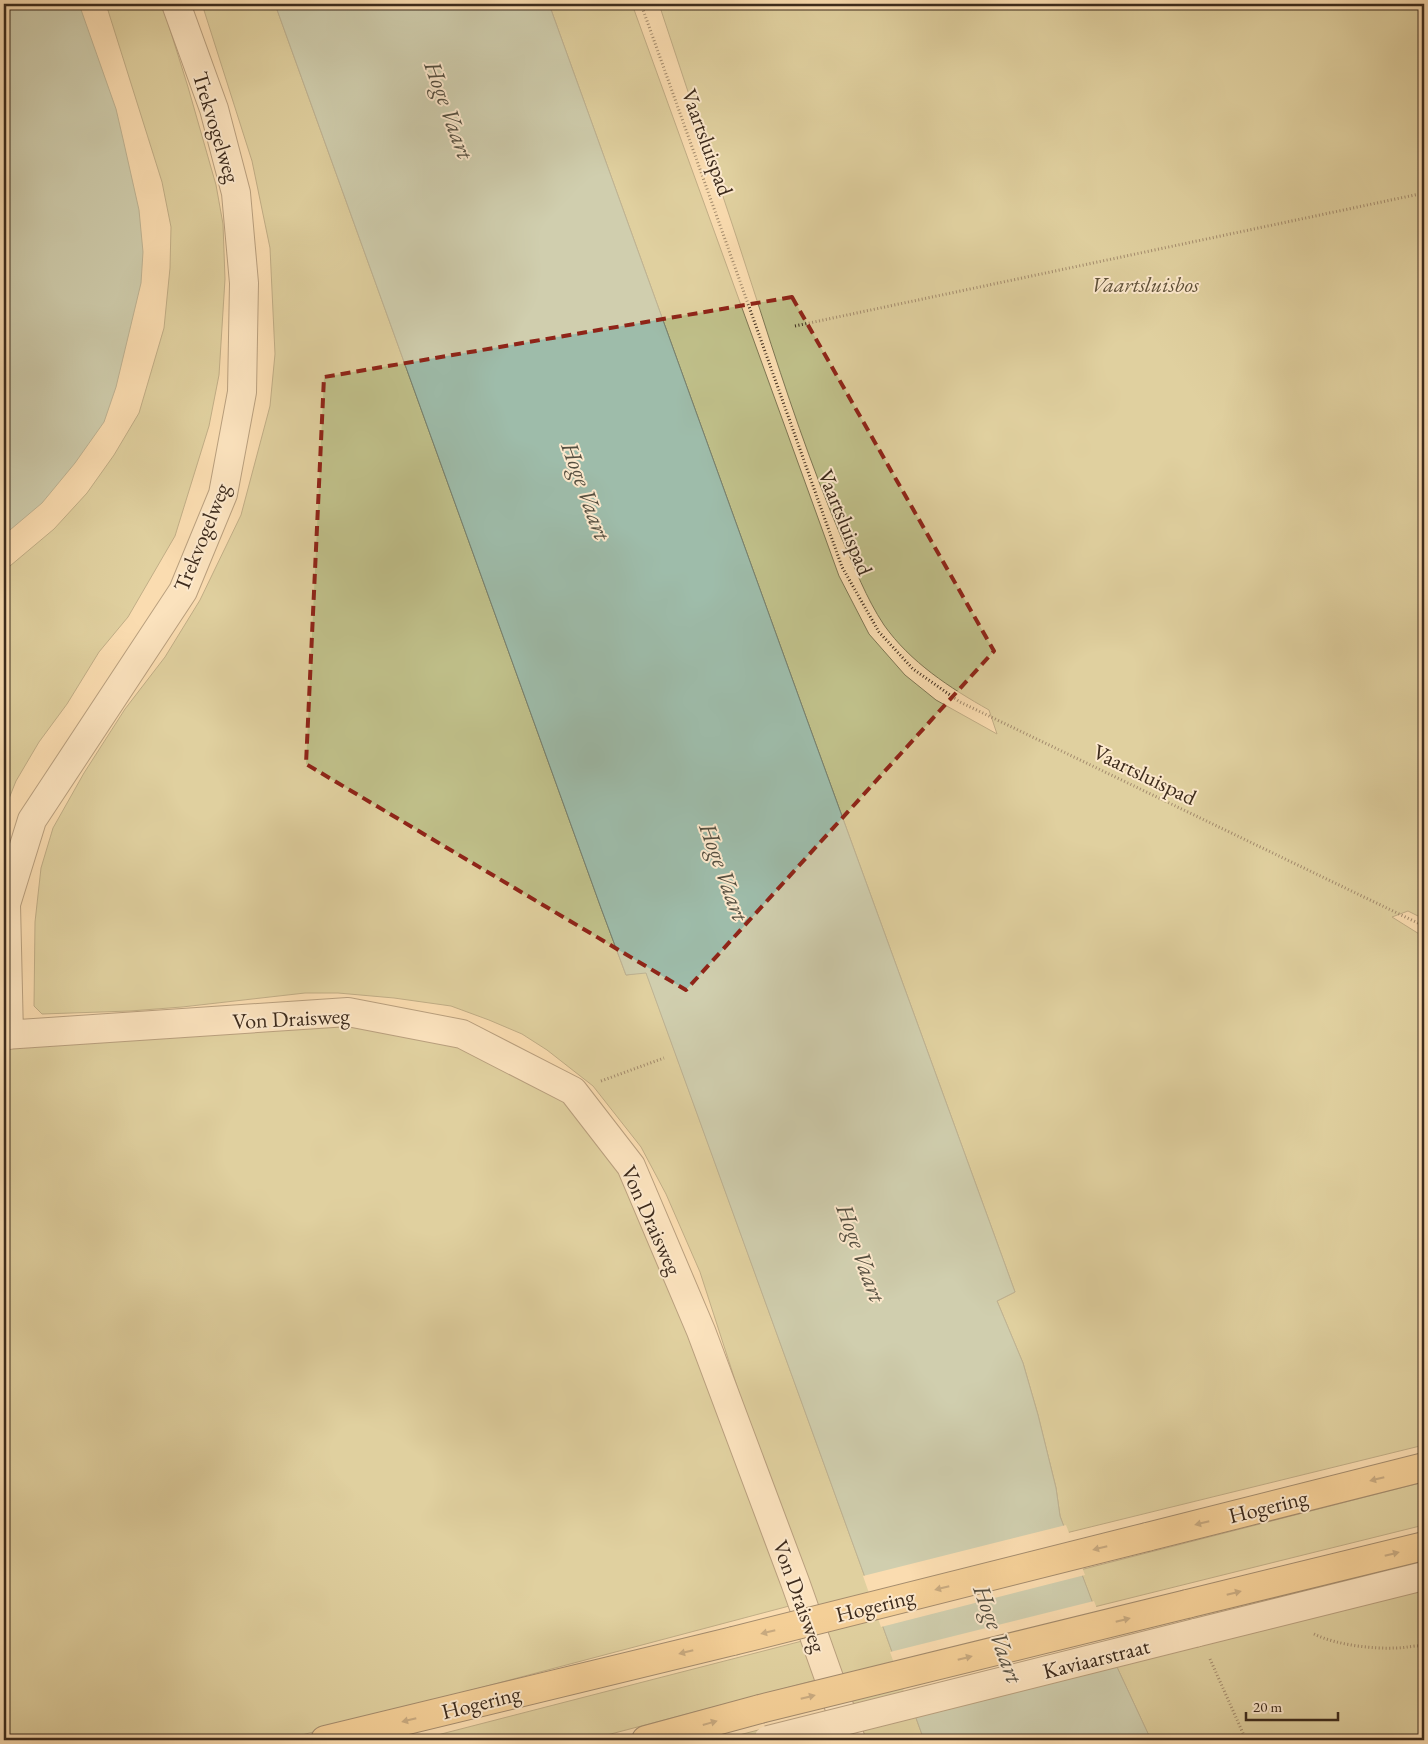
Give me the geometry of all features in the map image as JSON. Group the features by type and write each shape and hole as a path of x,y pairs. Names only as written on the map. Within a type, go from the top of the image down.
{"highway":[{"name":"Hogering","path":"324,1740 733,1641 1424,1467"},
{"path":"646,1740 760,1709 1424,1546"}],"street":[{"name":"Trekvogelweg","path":"6,1035 6,904 32,820 182,591 223,494 242,392 244,283 236,192 214,109 176,4"},
{"name":"Von Draisweg","path":"6,1035 348,1012 462,1034 573,1091 631,1166 701,1331 795,1582 851,1740"},
{"name":"Kaviaarstraat","path":"768,1740 1424,1576"}],"path":[{"name":"Vaartsluispad","path":"641,4 842,567 879,632 913,669 960,702 1424,926"},
{"path":"795,326 1424,193"},
{"path":"573,1091 664,1058"},
{"path":"1323,1638 1371,1647 1398,1648 1415,1645 1424,1646"},
{"path":"1214,1668 1246,1740"}],"highlighted area":[{"path":"792,297 994,651 686,990 306,764 324,377"}],"green space":[{"path":"106,4 162,4 188,87 216,185 223,224 225,279 219,375 209,426 175,536 128,617 99,652 67,704 39,742 16,781 4,811 4,571 54,529 87,493 114,455 139,413 164,328 170,268 171,227 162,182"},
{"path":"202,4 275,4 626,975 646,972 924,1740 859,1740 778,1513 700,1272 666,1194 641,1147 593,1086 547,1050 522,1034 451,1006 338,993 305,993 130,1011 42,1014 34,1006 35,922 41,868 53,828 84,773 125,709 165,657 200,600 241,515 270,406 275,354 270,248 252,161"},
{"name":"Vaartsluisbos","path":"549,4 632,4 839,576 869,634 905,675 936,700 997,734 989,710 945,683 918,662 894,638 878,615 861,583 799,428 659,4 1424,4 1424,919 1408,911 1392,917 1424,937 1424,1445 1066,1533 1060,1516 1056,1488 1038,1415 1023,1363 997,1301 1015,1292"},
{"path":"416,1022 549,1087 604,1139 632,1186 793,1605 283,1740 4,1740 4,1042"},
{"path":"1424,1482 1424,1525 1094,1607 1080,1570"},
{"path":"1424,1587 1424,1740 1151,1740 1116,1665"},
{"path":"806,1640 820,1679 588,1740 418,1740"},
{"path":"766,1728 745,1740 720,1740"}],"water":[{"path":"4,4 79,4 116,109 139,210 143,252 141,283 116,387 104,422 75,463 42,503 4,535"},
{"name":"Hoge Vaart","path":"275,4 549,4 1015,1292 997,1301 1023,1363 1056,1488 1060,1516 1116,1665 1151,1740 924,1740 646,973 626,975"}],"pier":[{"path":"1066,1525 1085,1575 881,1627 863,1576"},
{"path":"1094,1601 1118,1662 912,1714 890,1652"}]}
